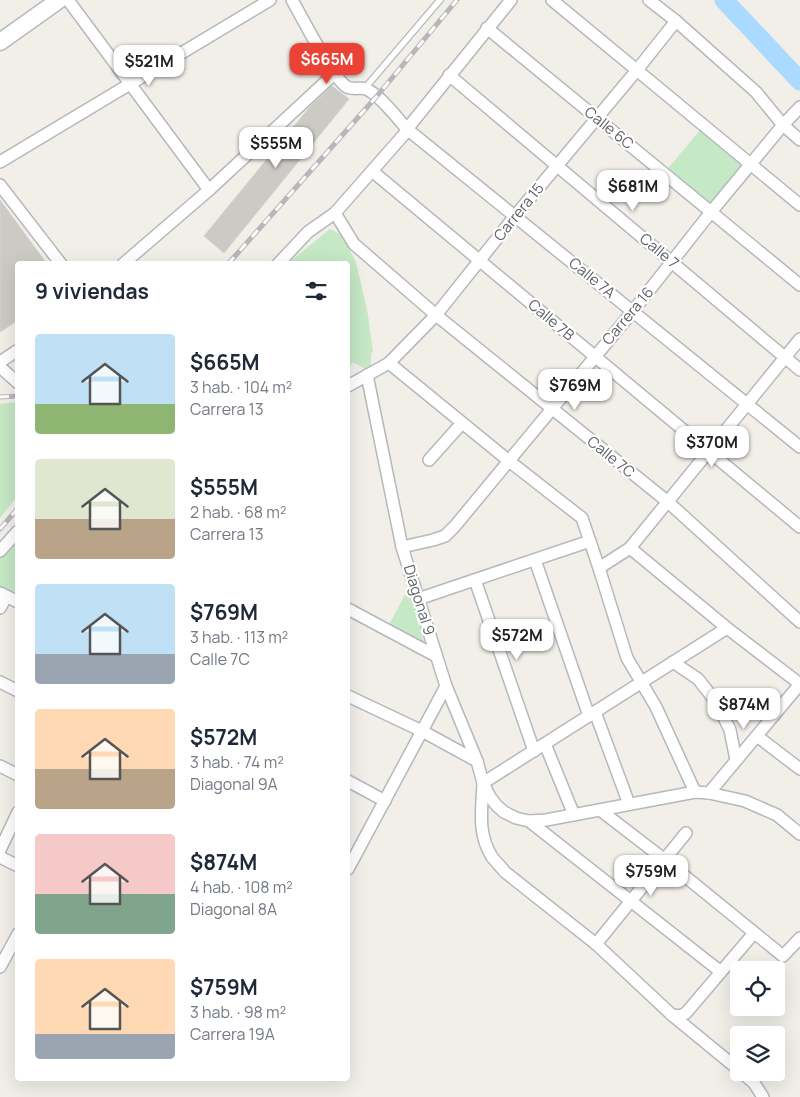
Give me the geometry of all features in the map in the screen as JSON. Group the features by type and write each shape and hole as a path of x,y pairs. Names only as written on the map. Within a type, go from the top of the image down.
{"street":[{"path":"0,42 59,0"},
{"path":"68,0 209,190"},
{"path":"0,162 270,0"},
{"path":"292,0 334,74 347,87 365,88"},
{"path":"281,261 308,232 335,213 407,131 511,0"},
{"path":"552,0 800,205"},
{"path":"649,0 676,21 756,92 783,125 800,140"},
{"name":"Carrera 15","path":"350,385 389,363 436,315 676,21"},
{"name":"Calle 6C","path":"488,28 800,286"},
{"path":"126,261 209,190 334,74"},
{"name":"Calle 7","path":"450,75 800,370"},
{"name":"Calle 7A","path":"365,88 377,96 407,129 800,447"},
{"name":"Carrera 16","path":"402,547 445,536 455,526 633,311 711,212 800,107"},
{"name":"Calle 7B","path":"372,171 800,527"},
{"path":"0,185 59,261"},
{"name":"Calle 7C","path":"335,213 354,244 436,315 668,502 800,622"},
{"path":"600,568 630,548 800,339"},
{"path":"0,362 15,352"},
{"path":"389,363 582,518 600,568 627,658 656,707 695,792"},
{"path":"0,366 15,380"},
{"name":"Diagonal 9","path":"367,376 402,547 446,686 490,797 496,806 504,812 516,818 530,821"},
{"path":"429,460 462,423"},
{"path":"0,551 15,534"},
{"path":"418,599 590,541"},
{"path":"630,548 727,628 800,684 709,793"},
{"path":"535,560 592,714 629,804"},
{"path":"475,580 534,751"},
{"path":"0,608 3,595 15,601"},
{"path":"350,610 436,656"},
{"path":"727,628 483,783 481,818 486,846 505,872 596,944 672,1015 730,1063"},
{"path":"673,662 698,679 717,702 730,730 736,760"},
{"path":"0,682 15,690"},
{"path":"350,865 446,686"},
{"path":"350,697 477,761"},
{"path":"757,736 796,767 800,754"},
{"path":"545,744 574,814"},
{"path":"0,766 15,774"},
{"path":"350,782 385,801"},
{"path":"530,821 546,820 695,792 745,801 777,815 800,834"},
{"path":"600,810 783,956 800,938"},
{"path":"0,850 15,818"},
{"path":"530,821 722,972"},
{"path":"596,944 686,833"},
{"path":"0,857 15,864"},
{"path":"672,1015 680,1016 686,1013 754,933"},
{"path":"0,967 15,940"},
{"path":"752,1081 763,1097"}],"lane":[{"path":"365,88 440,0"}],"green space":[{"path":"701,129 746,163 708,210 664,173"},
{"path":"330,229 342,235 356,262 368,315 373,352 371,353 371,372 353,362 350,366 350,261 291,261"},
{"path":"15,402 15,499 0,518 0,404"},
{"path":"15,535 15,595 0,587 0,554"},
{"path":"408,589 424,643 390,623"}],"building":[{"path":"332,86 349,99 224,253 204,236 309,108"},
{"path":"0,200 45,261 15,261 15,322 0,332"}],"waterway":[{"path":"724,0 800,81"}],"railway":[{"path":"231,261 377,96 457,0"},
{"path":"0,397 15,396"},
{"path":"0,529 15,512"}]}
